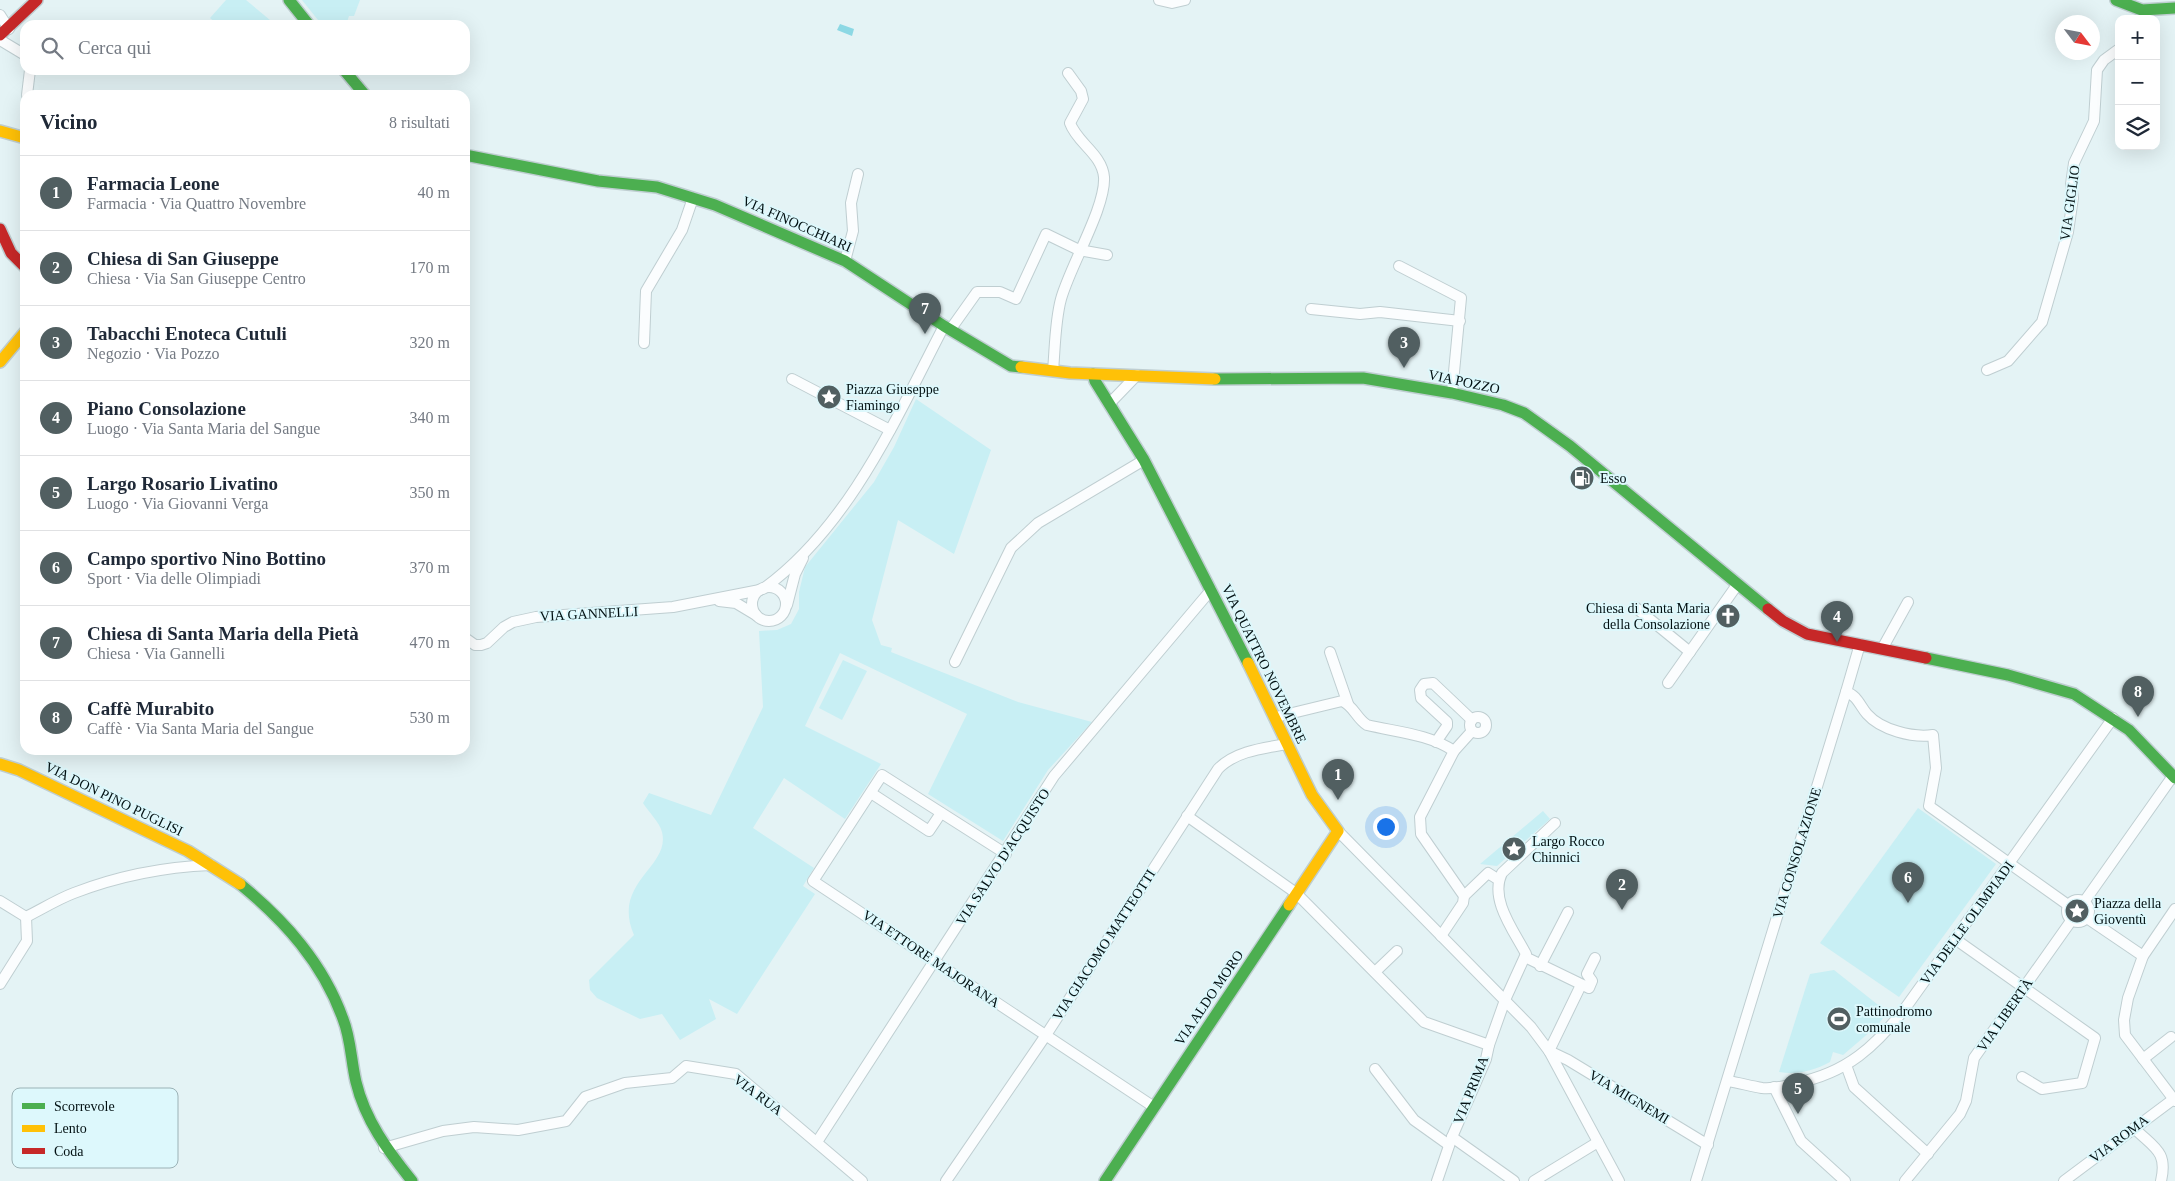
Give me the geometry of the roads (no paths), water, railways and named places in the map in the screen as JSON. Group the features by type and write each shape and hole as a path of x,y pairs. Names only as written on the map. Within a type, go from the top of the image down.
{"street":[{"path":"4,32 37,0"},
{"path":"290,0 305,20"},
{"path":"1159,0 1172,3 1185,0"},
{"path":"2116,0 2142,14 2175,8"},
{"path":"0,15 4,32"},
{"path":"0,40 20,53"},
{"name":"VIA GIGLIO","path":"1987,370 2008,361 2042,322 2068,232 2073,198 2074,163 2094,121 2097,70 2104,60 2115,52"},
{"path":"1053,371 1060,300 1079,250 1095,216 1104,177 1097,158 1072,130 1070,123 1084,99 1081,91 1068,73"},
{"path":"28,90 29,75"},
{"path":"345,75 349,90"},
{"path":"347,75 361,90"},
{"path":"0,131 20,137"},
{"name":"VIA FINOCCHIARI","path":"470,156 598,181 657,187 693,198 782,232 845,260 1001,362 1011,366 1093,374"},
{"path":"845,260 853,231 851,203 858,174"},
{"path":"644,343 646,291 679,237 693,198"},
{"path":"0,229 11,253 20,262"},
{"name":"VIA GANNELLI","path":"470,642 475,645 487,643 504,627 526,618 647,610 706,602 761,589 783,572 814,540 858,485 947,328 977,292 1000,292 1016,299 1046,234 1079,250"},
{"path":"1079,250 1107,255"},
{"path":"1398,266 1461,298 1452,393"},
{"path":"1311,309 1360,314 1380,312 1460,321"},
{"path":"0,362 20,338"},
{"name":"VIA POZZO","path":"1093,374 1181,379 1363,378 1482,398 1524,413 1585,458 1736,585 1783,621 1807,634 2050,686 2074,694 2113,718 2128,730 2174,777"},
{"name":"VIA QUATTRO NOVEMBRE","path":"1093,374 1095,381 1144,460 1276,718 1312,795 1338,831 1531,1027 1549,1051 1619,1181"},
{"path":"1110,403 1137,376"},
{"path":"792,379 890,430"},
{"path":"955,662 1011,548 1024,533 1144,460"},
{"name":"VIA GANNELLI","path":"785,610 798,566 814,540"},
{"path":"1668,683 1736,585"},
{"path":"769,587 781,592 786,604 785,610 782,616 770,621 758,616 753,606 756,594 761,589 769,587"},
{"name":"VIA SALVO D'ACQUISTO","path":"818,1142 1006,854 1054,776 1211,590"},
{"name":"VIA GANNELLI","path":"706,602 736,603 758,616"},
{"path":"1882,649 1908,602"},
{"path":"1634,607 1690,652"},
{"name":"VIA CONSOLAZIONE","path":"1696,1181 1860,644"},
{"path":"1330,652 1348,704 1360,721 1367,725 1436,742 1454,751"},
{"path":"1436,742 1448,726 1447,722 1421,698 1420,690 1424,684 1433,684 1472,720"},
{"path":"1846,692 1852,694 1868,716 1895,731 1918,737 1933,735 1936,768 1929,806 2065,902 2087,899"},
{"path":"1276,718 1342,701 1348,704"},
{"path":"1472,720 1480,717 1484,719 1486,727 1480,733 1472,731"},
{"name":"VIA DELLE OLIMPIADI","path":"1728,1081 1764,1088 1813,1080 1846,1065 1864,1053 1886,1033 2010,864 2113,718"},
{"path":"1472,720 1470,727 1472,731"},
{"path":"1464,896 1421,834 1419,824 1420,816 1454,751 1472,731"},
{"name":"VIA GIACOMO MATTEOTTI","path":"946,1181 1046,1035 1187,816 1224,763 1253,751 1287,744"},
{"name":"VIA DON PINO PUGLISI","path":"0,764 19,770 214,865 278,918 322,974 334,995 344,1021 362,1104 384,1148 412,1181"},
{"name":"VIA ETTORE MAJORANA","path":"941,813 882,776 813,881 1154,1107"},
{"path":"2142,956 2090,920 2087,899 2174,777"},
{"path":"871,793 929,831 941,813 1006,854"},
{"path":"1187,816 1296,893 1424,1022 1489,1044"},
{"path":"1555,823 1547,833 1502,873 1499,880 1498,898 1526,954 1525,957 1540,966 1589,988 1592,981 1587,974 1595,958"},
{"name":"VIA ALDO MORO","path":"1105,1181 1338,831"},
{"path":"26,917 74,893 139,872 214,865"},
{"path":"1441,936 1463,903 1464,896 1488,873 1499,880"},
{"path":"0,901 26,917"},
{"path":"2065,902 2069,924 2090,920"},
{"path":"2175,909 2142,956 2128,998 2124,1020 2125,1035 2175,1099"},
{"path":"1540,966 1568,912"},
{"path":"0,984 26,941 26,917"},
{"name":"VIA LIBERTÀ","path":"1905,1181 1960,1114 1966,1101 1974,1058 2069,924"},
{"path":"1955,939 2095,1038 2082,1083 2042,1089 2022,1076"},
{"path":"1375,972 1397,951"},
{"name":"VIA PRIMA","path":"1437,1181 1450,1141 1486,1059 1489,1044 1505,1000 1525,957"},
{"path":"1549,1051 1581,985"},
{"path":"2143,1059 2171,1037"},
{"name":"VIA MIGNEMI","path":"1549,1051 1568,1060 1708,1145"},
{"path":"1846,1065 1854,1087 1928,1154"},
{"name":"VIA RUA","path":"384,1148 443,1131 474,1127 518,1130 566,1121 585,1097 625,1083 672,1078 686,1066 736,1074 862,1181"},
{"path":"1375,1069 1414,1120 1514,1181"},
{"path":"1774,1087 1801,1141 1845,1181"},
{"name":"VIA ROMA","path":"2064,1181 2175,1099"},
{"path":"2134,1128 2163,1157 2164,1167 2160,1181"},
{"path":"1534,1181 1598,1142"}],"water":[{"path":"840,24 854,29 852,36 837,30"}],"place":[{"name":"Chiesa di Santa Maria della Pietà","path":"925,334"},
{"name":"Tabacchi Enoteca Cutuli","path":"1404,368"},
{"name":"Piazza Giuseppe Fiamingo","path":"829,397"},
{"name":"Esso","path":"1582,478"},
{"name":"Chiesa di Santa Maria della Consolazione","path":"1728,616"},
{"name":"Piano Consolazione","path":"1837,642"},
{"name":"Caffè Murabito","path":"2138,717"},
{"name":"Farmacia Leone","path":"1338,800"},
{"name":"Largo Rocco Chinnici","path":"1514,849"},
{"name":"Campo sportivo Nino Bottino","path":"1908,903"},
{"name":"Chiesa di San Giuseppe","path":"1622,910"},
{"name":"Piazza della Gioventù","path":"2077,911"},
{"name":"Pattinodromo comunale","path":"1839,1019"},
{"name":"Largo Rosario Livatino","path":"1798,1114"}]}
